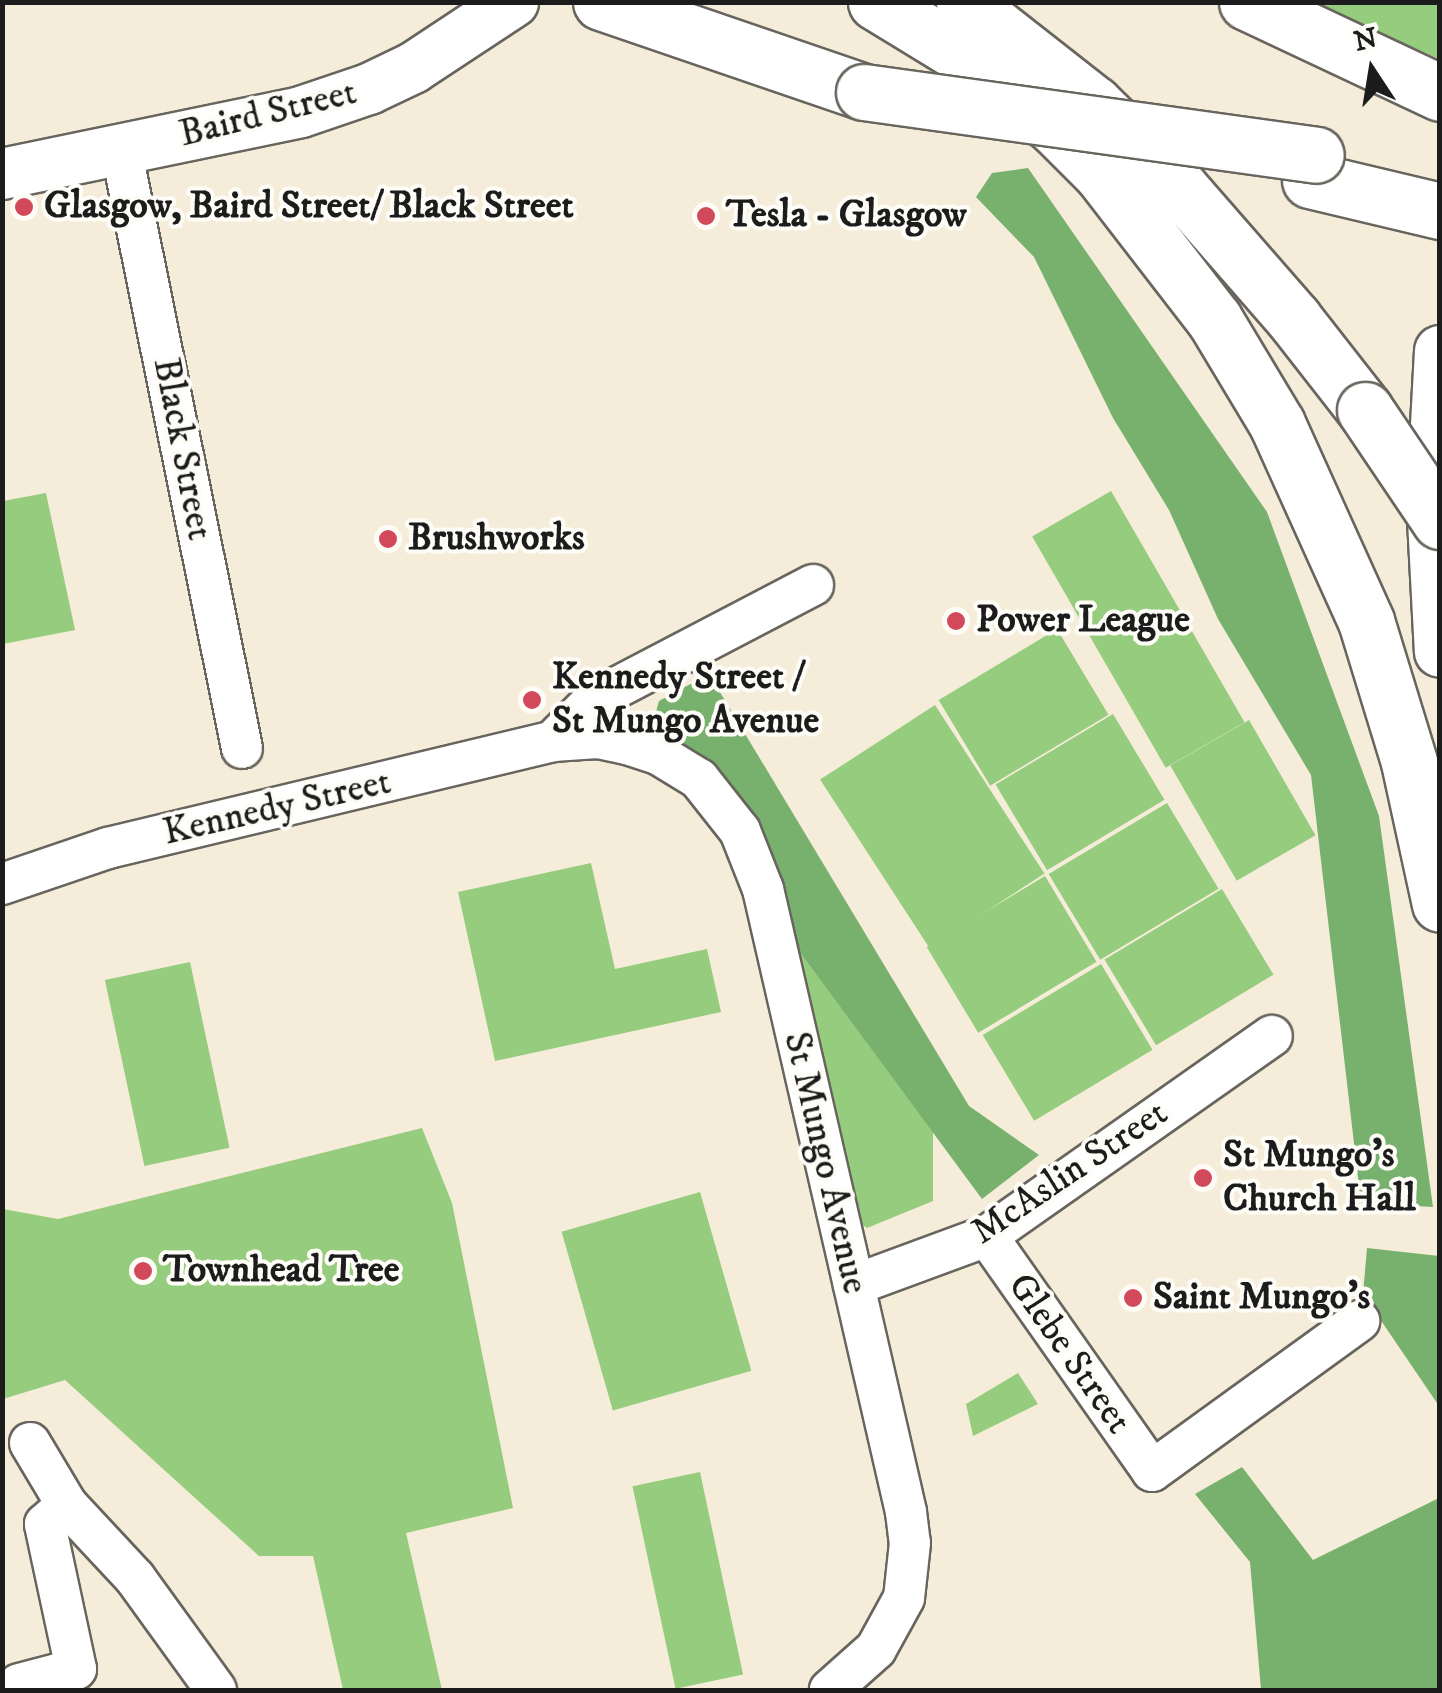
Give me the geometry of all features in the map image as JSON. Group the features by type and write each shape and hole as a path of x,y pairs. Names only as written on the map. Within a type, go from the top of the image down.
{"highway":[{"path":"601,2 864,92 1072,144 1440,184"},
{"path":"876,2 984,68 1056,128 1100,174 1214,319 1276,424 1366,621 1410,762 1440,904"},
{"path":"964,2 1094,104 1178,187 1294,319 1366,410 1440,522"},
{"path":"1247,2 1440,93"},
{"path":"1326,170 1440,212"}],"main road":[{"name":"Baird Street","path":"2,174 301,112 370,89 413,68 506,8"},
{"path":"1440,351 1432,501 1440,652"}],"street":[{"name":"Black Street","path":"121,150 242,748"},
{"path":"554,741 595,699 814,585"},
{"name":"St Mungo Avenue","path":"554,741 598,738 677,764 724,806 747,845 764,889 910,1543 904,1598 889,1630 852,1674 830,1690"},
{"name":"Kennedy Street","path":"2,884 108,848 554,741"},
{"name":"McAslin Street","path":"854,1285 986,1236 1272,1036"},
{"name":"Glebe Street","path":"986,1236 1152,1471 1359,1321"},
{"path":"30,1443 68,1505 143,1589 216,1690"},
{"path":"19,1684 76,1669 45,1524 68,1505"}],"green space":[{"path":"1315,3 1439,3 1439,59 1365,26"},
{"path":"1028,168 1267,512 1379,816 1433,1207 1361,1203 1311,775 1218,619 1169,510 1113,418 1034,257 976,197 992,173"},
{"path":"1111,491 1244,722 1166,768 1032,536"},
{"path":"46,493 75,630 3,644 3,501"},
{"path":"1057,629 1109,715 990,786 939,700"},
{"path":"709,674 969,1106 1039,1155 982,1199 779,924 716,771 652,726 659,701"},
{"path":"935,705 1044,874 930,948 820,780"},
{"path":"1113,714 1165,800 1047,870 996,785"},
{"path":"1249,720 1316,835 1237,881 1170,766"},
{"path":"1167,803 1219,889 1100,960 1049,874"},
{"path":"591,863 615,969 707,949 721,1012 495,1061 458,892"},
{"path":"1045,876 1097,962 978,1033 927,947"},
{"path":"1222,889 1274,975 1156,1045 1105,960"},
{"path":"779,924 933,1132 933,1201 867,1228 836,1205"},
{"path":"190,962 230,1148 144,1166 105,980"},
{"path":"1101,964 1153,1050 1034,1121 983,1035"},
{"path":"422,1128 452,1203 513,1508 406,1533 442,1690 343,1690 313,1556 259,1556 65,1380 3,1399 3,1209 58,1219"},
{"path":"700,1192 751,1371 613,1410 562,1232"},
{"path":"1367,1248 1439,1256 1439,1406 1363,1294"},
{"path":"1018,1373 1038,1404 973,1436 966,1404"},
{"path":"1242,1467 1313,1560 1439,1498 1439,1690 1261,1690 1250,1562 1195,1494"},
{"path":"700,1472 743,1674 676,1689 633,1486"}],"place":[{"name":"Glasgow, Baird Street/ Black Street","path":"24,207"},
{"name":"Tesla - Glasgow","path":"706,216"},
{"name":"Brushworks","path":"388,539"},
{"name":"Power League","path":"956,621"},
{"name":"Kennedy Street / St Mungo Avenue","path":"532,700"},
{"name":"St Mungo's Church Hall","path":"1203,1178"},
{"name":"Townhead Tree","path":"143,1271"},
{"name":"Saint Mungo's","path":"1133,1298"}]}
